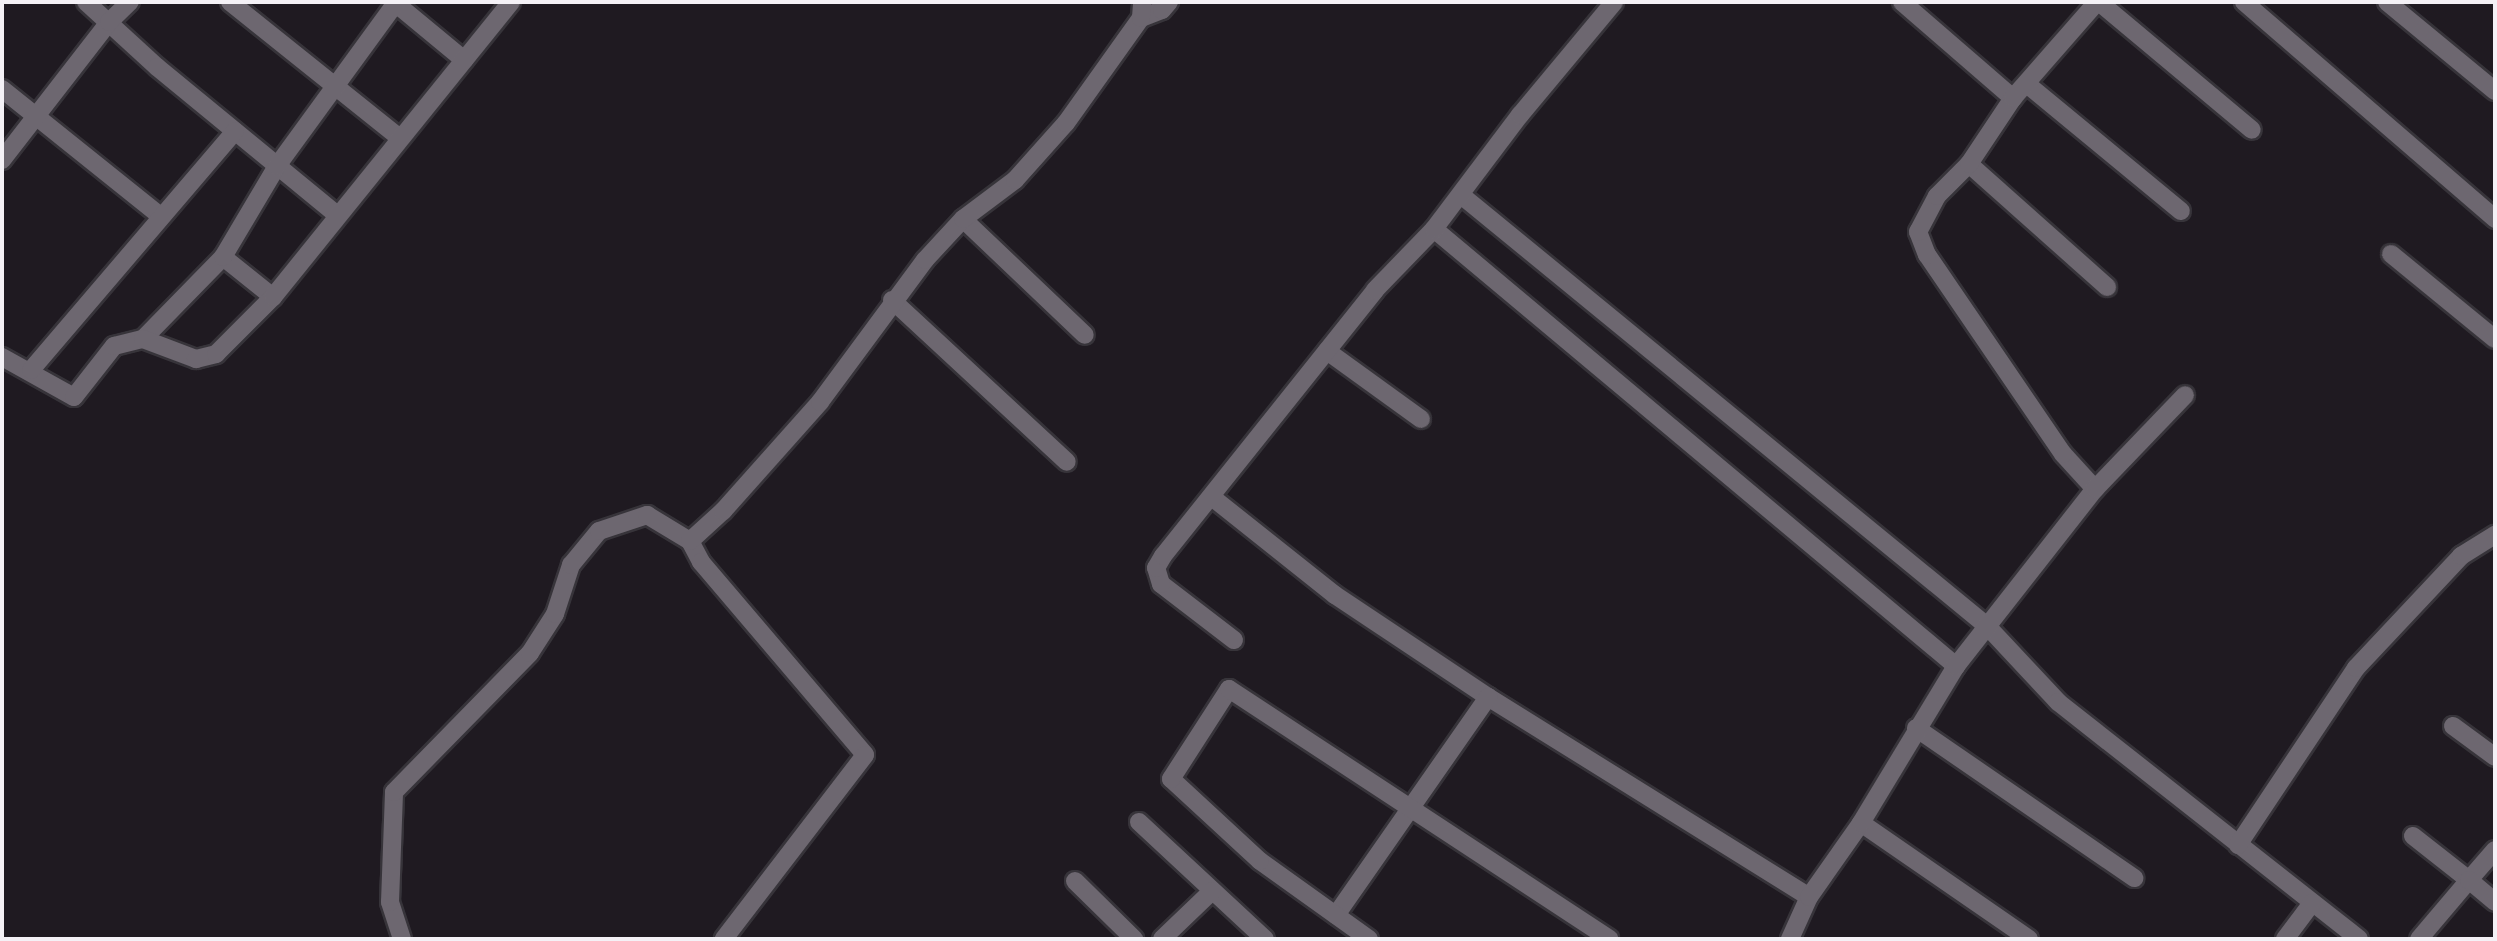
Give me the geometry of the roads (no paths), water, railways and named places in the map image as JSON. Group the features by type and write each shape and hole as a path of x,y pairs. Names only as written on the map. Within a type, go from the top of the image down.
{"street":[{"path":"86,2 336,214"},
{"path":"2,160 34,115 109,22 130,2"},
{"path":"230,2 336,90 400,138"},
{"path":"2,357 31,370 74,397 114,346 143,339 223,257 277,166 336,90 395,2 464,60"},
{"path":"143,339 196,359 216,354 273,297 336,214 511,2"},
{"path":"690,541 723,511 820,402 892,300 963,219 1015,180 1066,123 1141,10 1162,10 1169,2"},
{"path":"1234,640 1161,584 1156,568 1375,290 1434,229 1520,114 1614,2"},
{"path":"1902,2 2013,98"},
{"path":"2095,489 2063,454 1927,255 1918,232 1923,217 1937,196 1969,164 2013,98 2028,85 2098,2 2252,130"},
{"path":"2244,2 2495,219"},
{"path":"2387,2 2495,91"},
{"path":"2028,85 2181,211"},
{"path":"2,89 159,215"},
{"path":"31,370 159,215 235,131"},
{"path":"1969,164 2107,287"},
{"path":"1461,195 1987,625 2058,702 2359,939"},
{"path":"963,219 1085,335"},
{"path":"1434,229 1956,666"},
{"path":"2391,254 2495,339"},
{"path":"223,257 273,297"},
{"path":"892,300 1067,462"},
{"path":"1326,351 1421,419"},
{"path":"1790,939 1809,897 1861,823 1916,728 1956,666 2095,489 2185,395"},
{"path":"1213,498 1335,595 1488,697 1809,897"},
{"path":"402,939 390,902 394,792 530,653 555,614 572,565 599,531 647,514 690,541 701,562 865,755 724,939"},
{"path":"2238,845 2356,668 2461,556 2488,535 2495,535"},
{"path":"1369,939 1260,862 1171,779 1206,721 1230,689 1409,810 1609,939"},
{"path":"1336,915 1488,697"},
{"path":"2454,726 2495,757"},
{"path":"1916,728 2134,878"},
{"path":"1139,822 1265,939"},
{"path":"1861,823 2029,939"},
{"path":"2413,836 2495,902"},
{"path":"2419,939 2495,850"},
{"path":"1075,881 1134,939"},
{"path":"1163,939 1212,891"},
{"path":"2285,939 2312,903"}]}
